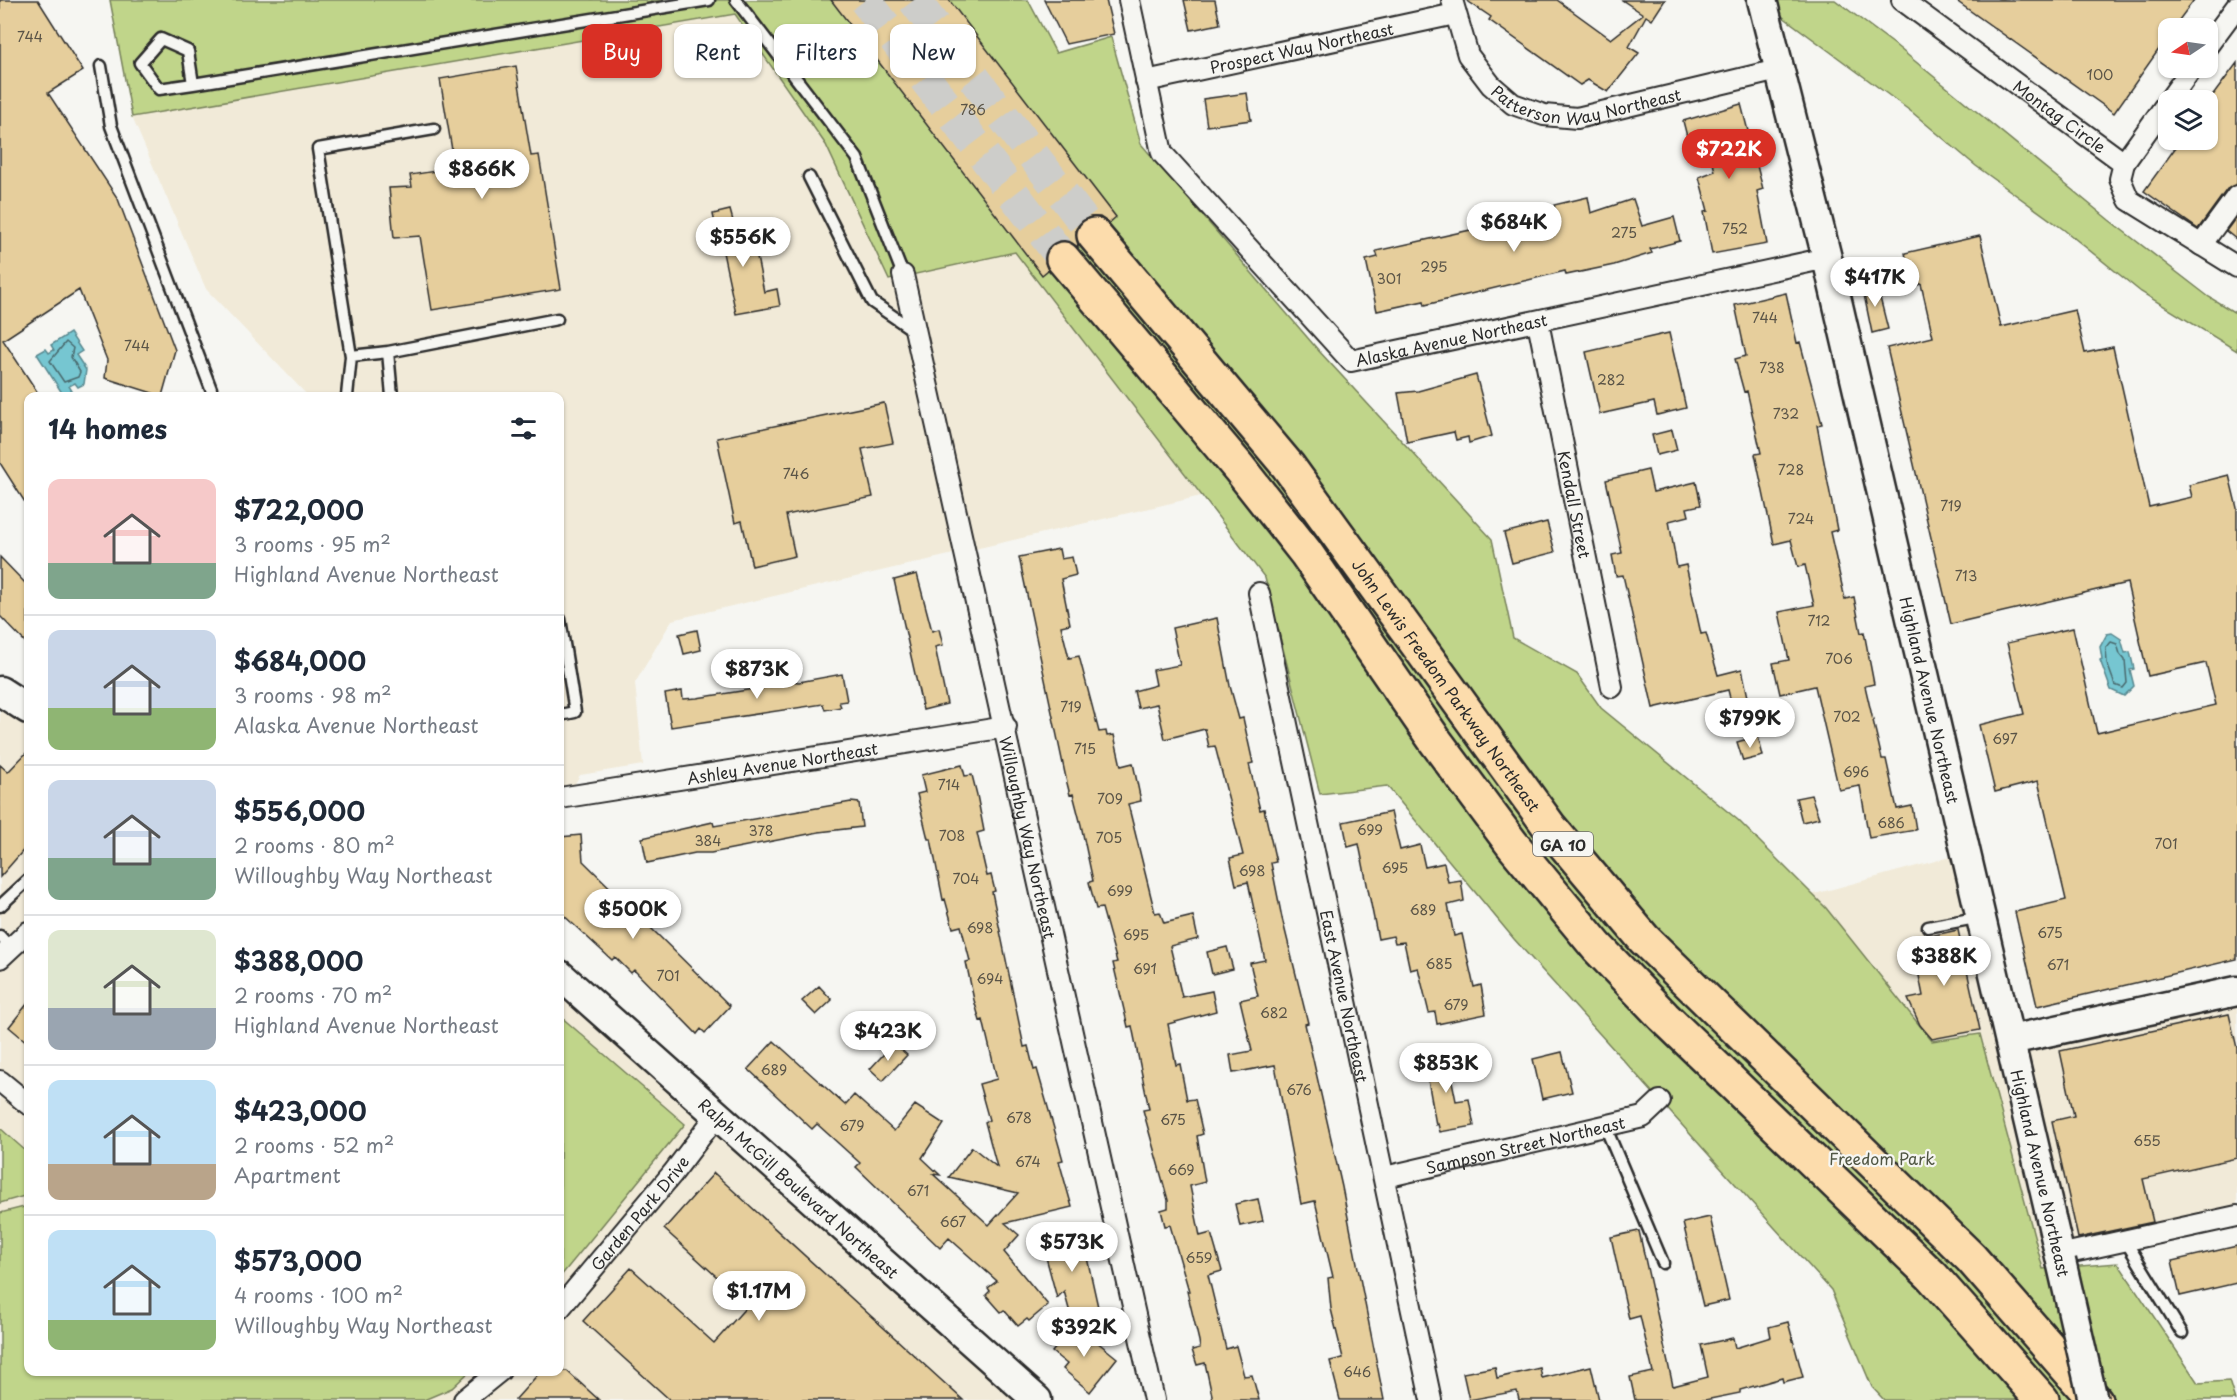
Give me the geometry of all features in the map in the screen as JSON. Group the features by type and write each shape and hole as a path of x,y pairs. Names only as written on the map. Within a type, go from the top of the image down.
{"highway":[{"name":"John Lewis Freedom Parkway Northeast","path":"1094,234 1288,466 1469,718 1596,885 1661,956 1971,1258 2094,1400"},
{"name":"GA 10","path":"1063,259 1239,468 1299,545 1434,739 1512,844 1597,947 1664,1017 1932,1276 2042,1400"}],"main road":[{"name":"Highland Avenue Northeast","path":"1762,0 1827,258 2094,1400"},
{"name":"Ralph McGill Boulevard Northeast","path":"564,979 1037,1400"},
{"path":"2010,1040 2237,991"}],"street":[{"path":"1130,0 1146,81"},
{"name":"Montag Circle","path":"1902,0 2124,163 2185,78"},
{"path":"2218,32 2237,6"},
{"name":"Prospect Way Northeast","path":"1146,81 1453,7"},
{"name":"Patterson Way Northeast","path":"1453,7 1468,55 1491,85 1512,104 1544,116 1577,118 1778,70"},
{"name":"Alaska Avenue Northeast","path":"1146,81 1162,153 1351,361 1827,258"},
{"path":"2124,163 2120,179 2129,200 2237,267"},
{"path":"2201,245 2237,196"},
{"name":"Willoughby Way Northeast","path":"903,275 1006,727 1154,1400"},
{"name":"Kendall Street","path":"1538,322 1612,687"},
{"name":"East Avenue Northeast","path":"1259,593 1431,1400"},
{"name":"Ashley Avenue Northeast","path":"564,797 1006,727"},
{"path":"3,947 24,934"},
{"path":"0,1081 24,1101"},
{"name":"Sampson Street Northeast","path":"1385,1177 1643,1117 1660,1101"},
{"name":"Garden Park Drive","path":"564,1303 659,1190 717,1115"},
{"path":"2060,1258 2125,1240 2237,1216"},
{"path":"464,1400 494,1376"}],"lane":[{"path":"193,84 188,51 161,39 140,63 159,89 193,84 708,0"},
{"path":"736,0 857,158 903,275"},
{"path":"101,66 111,126 211,389"},
{"path":"347,392 351,356 318,149 434,129"},
{"path":"809,177 872,302 916,332"},
{"path":"351,356 388,352 557,319"},
{"path":"388,352 392,392"},
{"path":"564,644 575,712 564,714"},
{"path":"0,906 24,884"},
{"path":"1928,927 1981,917"},
{"path":"1605,1126 1663,1263"},
{"path":"2125,1240 2182,1333"}],"shaded area":[{"path":"735,13 743,24 674,24 674,78 762,78 762,52 774,70 774,78 780,78 826,145 889,280 1015,252 1201,496 672,620 635,683 643,765 580,775 564,802 564,392 304,392 206,289 132,117 582,39 582,78 662,78 662,26"},
{"path":"0,679 24,699 24,1376 564,1376 564,992 1052,1400 0,1400"},
{"path":"1968,852 2016,1047 2237,991 2237,1218 2043,1269 1980,1034 1932,1041 1800,898"}],"green space":[{"name":"Freedom Park","path":"110,0 1028,0 1056,53 1111,37 1141,144 1319,351 1492,539 1513,638 1577,674 1601,708 1738,820 1826,908 1932,1041 1980,1034 2043,1269 2118,1263 2198,1383 2229,1381 2235,1400 1884,1400 1872,1387 1831,1290 1514,939 1387,786 1320,794 1265,578 1015,252 889,280 826,145 779,78 878,78 878,24 774,24 774,70 762,53 762,24 742,24 735,14 662,26 662,24 582,24 582,40 132,117"},
{"path":"1760,0 1835,0 1894,44 2109,220 2209,297 2237,314 2237,351 2141,292 2063,229 1976,166 1913,113"},
{"path":"564,1019 685,1124 564,1272"},
{"path":"0,1128 24,1149 24,1196 0,1203"},
{"path":"24,1207 24,1376 465,1376 452,1388 424,1400 0,1400 0,1213"}],"water":[{"path":"70,333 82,351 76,355 86,370 84,384 78,387 75,383 69,386 73,392 61,392 37,354 46,349 49,353 54,350 51,345"},
{"path":"2112,633 2121,639 2125,653 2130,652 2134,669 2130,670 2134,686 2124,696 2111,690 2100,660 2102,659 2100,647 2107,634"}],"building":[{"path":"0,0 38,0 83,71 48,93 118,199 175,350 163,392 149,392 105,378 107,360 79,290 3,340 37,392 24,392 24,501 0,463"},
{"path":"831,0 949,0 967,24 890,24 890,77 878,61 878,24 849,24"},
{"path":"1044,0 1106,0 1114,34 1066,44"},
{"path":"1184,0 1215,0 1220,24 1191,30"},
{"path":"1466,0 1557,0 1611,39 1643,14 1622,0 1665,0 1652,20 1646,16 1629,47 1639,53 1608,92 1588,80 1580,85 1489,20 1491,17"},
{"path":"1955,0 2194,0 2180,18 2158,18 2158,51 2114,113"},
{"path":"976,35 1116,217 1109,223 1100,217 1082,220 1076,229 1078,247 1069,241 1051,244 1045,253 1048,270 1042,275 891,78 976,78"},
{"path":"2237,63 2237,184 2227,189 2198,229 2144,191 2174,150 2218,150 2217,90"},
{"path":"516,66 531,156 539,155 561,289 432,310 420,236 394,238 389,188 412,187 410,175 455,168 440,79"},
{"path":"1247,93 1251,120 1207,126 1203,99"},
{"path":"1741,104 1763,189 1757,191 1767,244 1712,254 1704,212 1708,211 1699,177 1715,171 1710,152 1692,156 1683,121"},
{"path":"1588,197 1591,213 1633,199 1642,226 1674,217 1680,241 1650,249 1652,253 1614,265 1566,275 1565,271 1425,305 1424,301 1377,311 1366,260 1378,257 1376,251 1484,227 1485,230 1523,225 1522,221 1556,213 1554,205"},
{"path":"730,210 738,239 753,237 764,292 777,289 780,306 736,314 713,214"},
{"path":"2237,216 2237,240 2226,231"},
{"path":"1980,236 2001,327 2075,310 2085,353 2113,347 2149,507 2192,497 2189,485 2229,475 2237,508 2237,959 2037,1006 2015,912 2066,900 2038,781 1995,792 1979,725 2024,714 2007,643 2073,628 2097,733 2216,705 2206,663 2148,676 2127,583 1951,624 1887,348 1933,337 1921,284 1913,286 1905,253"},
{"path":"1876,282 1888,329 1872,333 1862,285"},
{"path":"1786,293 1797,343 1800,342 1822,424 1817,425 1837,530 1830,532 1845,599 1854,597 1861,633 1864,632 1874,684 1865,686 1882,759 1886,759 1897,809 1912,806 1916,830 1869,838 1860,786 1839,790 1815,686 1780,694 1773,663 1789,660 1779,612 1814,605 1805,565 1798,567 1791,540 1774,544 1755,454 1761,453 1747,391 1744,392 1735,359 1746,356 1735,305"},
{"path":"1669,333 1686,408 1657,415 1654,402 1600,414 1586,352"},
{"path":"1476,375 1492,436 1469,443 1468,437 1456,440 1454,432 1407,442 1398,393 1418,391"},
{"path":"884,403 893,443 862,449 873,497 786,515 795,556 752,566 742,521 735,523 717,438"},
{"path":"1672,430 1677,450 1657,455 1652,435"},
{"path":"1648,470 1653,492 1696,482 1701,505 1687,508 1689,516 1669,521 1677,567 1686,565 1701,634 1706,633 1718,675 1742,669 1748,697 1731,702 1728,690 1653,708 1623,575 1616,576 1612,555 1622,553 1606,480"},
{"path":"1547,522 1555,552 1512,563 1504,533"},
{"path":"1059,549 1061,559 1072,557 1076,575 1061,579 1070,624 1061,626 1069,658 1079,656 1099,732 1106,731 1107,736 1114,735 1121,766 1133,763 1141,801 1128,804 1155,913 1160,912 1164,923 1193,916 1198,939 1170,946 1182,997 1212,991 1216,1011 1168,1024 1176,1065 1180,1064 1187,1100 1195,1099 1203,1134 1197,1136 1205,1182 1190,1186 1200,1236 1211,1233 1222,1271 1208,1275 1226,1349 1236,1346 1244,1376 1252,1375 1259,1400 1213,1400 1205,1363 1197,1365 1192,1350 1200,1348 1199,1341 1187,1291 1189,1291 1170,1225 1165,1226 1161,1210 1168,1208 1168,1200 1143,1110 1149,1109 1132,1026 1128,1027 1113,963 1117,962 1102,908 1096,909 1089,882 1093,881 1081,825 1073,794 1070,795 1067,783 1019,557"},
{"path":"0,557 24,582 24,641 0,616"},
{"path":"917,574 932,631 939,629 943,645 935,647 947,704 923,710 894,580"},
{"path":"1217,618 1230,686 1239,719 1243,718 1253,763 1249,764 1260,810 1264,809 1276,862 1271,863 1282,918 1308,1023 1305,1024 1342,1187 1384,1400 1340,1400 1330,1361 1343,1358 1331,1309 1328,1278 1333,1277 1315,1201 1301,1204 1275,1065 1233,1073 1230,1055 1252,1051 1240,1000 1258,996 1250,963 1265,960 1248,882 1236,885 1230,858 1243,855 1215,746 1209,747 1205,729 1165,739 1157,704 1138,708 1134,691 1156,685 1153,670 1180,665 1172,628"},
{"path":"697,630 701,650 684,654 679,634"},
{"path":"842,674 847,701 839,702 841,707 825,710 823,704 671,727 665,694 682,691 683,699 697,698 773,686 772,679 790,676 791,681 799,682"},
{"path":"1758,736 1763,756 1743,761 1737,742"},
{"path":"24,755 24,850 0,877 0,765 8,772"},
{"path":"962,765 965,776 972,775 977,795 984,831 977,833 987,876 991,875 995,891 992,892 1024,1047 1028,1046 1034,1070 1037,1069 1063,1160 1059,1161 1072,1207 1005,1223 1019,1235 1004,1252 1048,1305 1029,1321 1027,1319 1018,1326 986,1295 990,1291 988,1288 997,1281 949,1238 940,1248 856,1167 860,1163 817,1124 812,1129 748,1069 774,1041 845,1105 854,1095 894,1131 915,1105 944,1124 922,1158 940,1175 933,1174 989,1225 1018,1193 949,1177 972,1147 997,1167 985,1122 989,1120 979,1084 997,1079 983,1020 980,1021 974,1000 966,962 970,961 961,926 953,928 945,899 943,900 931,839 928,839 917,794 925,792 921,775"},
{"path":"1811,795 1819,818 1802,822 1796,798"},
{"path":"851,802 859,803 862,827 819,832 647,863 642,838 713,822 714,826"},
{"path":"1391,812 1400,850 1420,845 1425,867 1444,863 1448,882 1461,880 1464,901 1448,905 1454,936 1462,934 1474,987 1481,985 1486,1014 1437,1024 1435,1012 1429,1013 1418,968 1410,970 1404,942 1395,943 1393,936 1378,939 1359,844 1348,847 1343,822"},
{"path":"581,835 583,861 730,1006 705,1033 701,1029 697,1034 634,970 631,973 615,957 612,960 564,916 564,837"},
{"path":"1958,930 1980,1030 1932,1039 1920,1025 1908,999 1923,996 1912,940"},
{"path":"1227,947 1233,969 1212,974 1207,952"},
{"path":"819,986 832,1000 816,1015 802,1001"},
{"path":"24,1008 24,1040 9,1027"},
{"path":"2229,1014 2237,1048 2237,1158 2143,1179 2153,1222 2078,1238 2052,1121 2074,1116 2060,1051"},
{"path":"894,1043 907,1055 883,1081 870,1069"},
{"path":"1445,1047 1456,1101 1469,1099 1474,1126 1440,1132 1438,1124 1436,1125 1423,1052"},
{"path":"1562,1052 1572,1092 1542,1099 1533,1059"},
{"path":"714,1173 963,1400 670,1400 583,1321 631,1268 714,1343 748,1305 664,1229"},
{"path":"1258,1199 1263,1221 1240,1226 1235,1204"},
{"path":"1710,1217 1729,1300 1703,1306 1683,1223"},
{"path":"1639,1231 1673,1386 1708,1377 1701,1345 1733,1338 1735,1348 1771,1337 1769,1327 1788,1322 1803,1377 1783,1382 1782,1378 1740,1390 1740,1393 1705,1400 1635,1400 1630,1377 1653,1372 1640,1316 1629,1319 1611,1237"},
{"path":"1082,1235 1098,1307 1070,1313 1064,1291 1057,1298 1043,1246"},
{"path":"2237,1246 2237,1283 2180,1296 2172,1261"},
{"path":"1075,1324 1117,1358 1090,1392 1063,1369 1067,1364 1052,1352"},
{"path":"1591,1366 1599,1400 1519,1400 1517,1391 1469,1400 1463,1373 1495,1367 1497,1378 1540,1368 1542,1378"},
{"path":"564,1371 567,1371 599,1400 515,1400 537,1376 564,1376"}],"tunnel":[{"path":"865,0 1063,259"},
{"path":"914,0 1094,235"}]}
